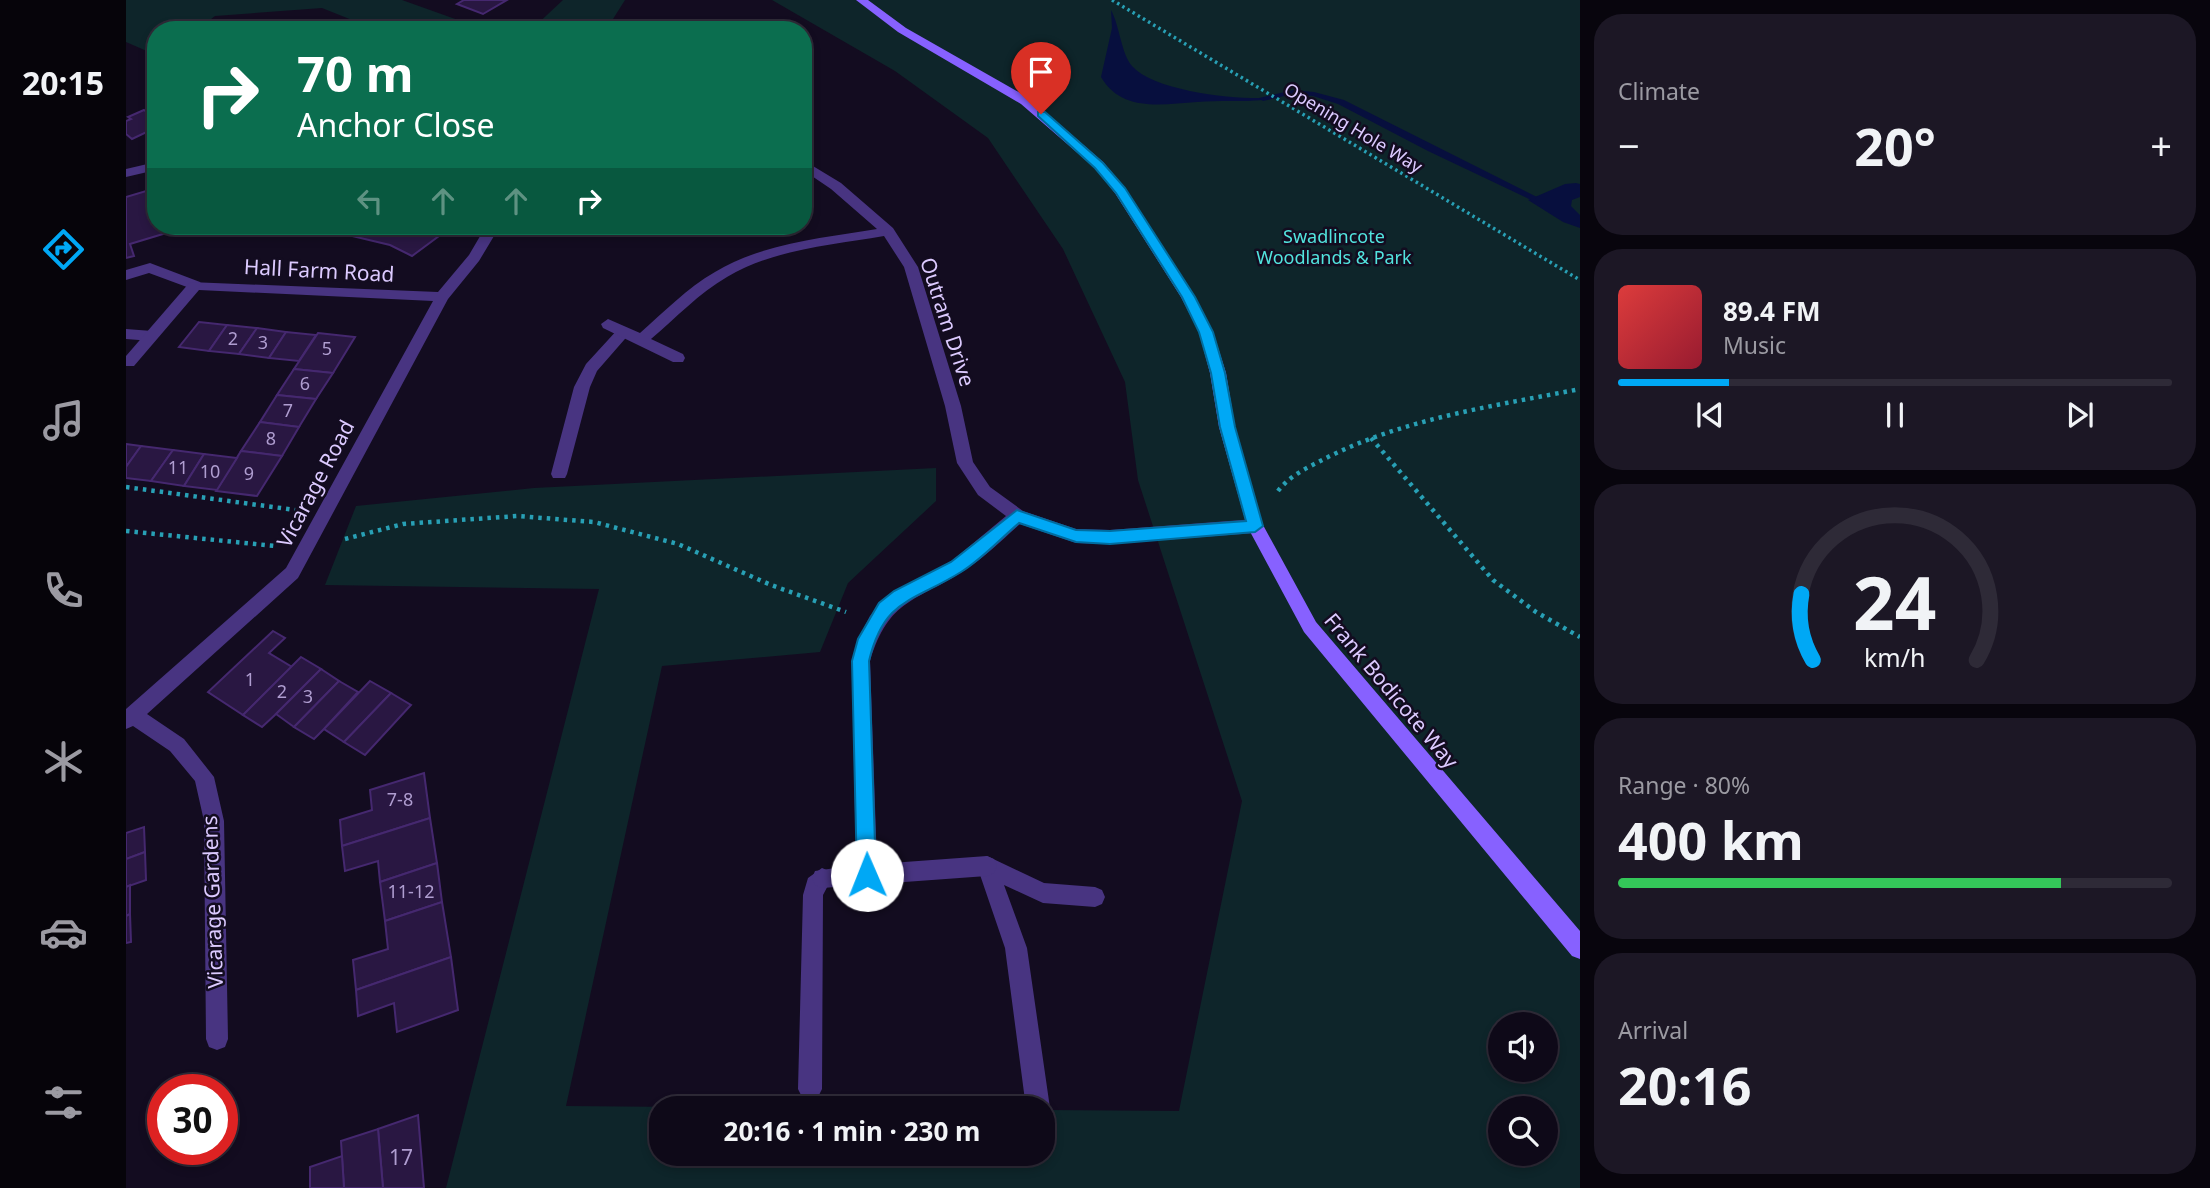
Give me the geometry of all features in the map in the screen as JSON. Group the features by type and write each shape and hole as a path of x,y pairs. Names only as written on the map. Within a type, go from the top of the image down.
{"street":[{"name":"Frank Bodicote Way","path":"861,0 902,30 1025,101 1099,165 1120,191 1188,297 1206,332 1218,373 1227,427 1255,526 1310,628 1580,948"},
{"path":"126,173 147,168"},
{"name":"Outram Drive","path":"812,170 836,186 888,231 911,267 953,406 965,463 984,491 1017,516 1076,536 1110,537 1255,526"},
{"path":"641,340 704,287 733,268 795,248 888,231"},
{"name":"Vicarage Road","path":"129,718 292,573 442,297 474,258 487,235"},
{"name":"Hall Farm Road","path":"126,275 150,268 194,285 442,297"},
{"path":"129,362 194,285"},
{"path":"608,324 678,358"},
{"path":"559,474 586,377 591,368 625,332"},
{"path":"126,334 152,336"},
{"path":"867,875 860,661 866,639 884,608 899,596 957,567 1017,516"},
{"name":"Vicarage Gardens","path":"129,718 177,745 204,777 214,821 217,1039"},
{"path":"987,866 1016,948 1036,1096"},
{"path":"810,1089 813,895 815,885 822,878 987,866 1043,893 1095,897"}],"path":[{"name":"Opening Hole Way","path":"1112,0 1580,280"},
{"path":"1255,526 1284,481 1348,446 1431,418 1580,389"},
{"path":"1371,438 1493,580 1536,612 1580,637"},
{"path":"126,487 323,515"},
{"path":"126,531 305,549 403,524 517,516 594,522 678,544 771,585 874,622"}],"green space":[{"path":"126,0 402,0 461,21 354,21 322,8 215,16 209,21 147,21 147,51 126,42"},
{"path":"563,0 625,0 612,21 541,21"},
{"name":"Swadlincote Woodlands & Park","path":"772,0 1580,0 1580,1188 446,1188 599,589 325,585 356,506 534,488 936,468 936,501 848,583 820,652 662,666 566,1106 649,1107 649,1166 1055,1166 1055,1110 1179,1111 1242,801 1138,480 1125,382 1063,249 988,138 895,71"}],"shaded area":[{"path":"1111,10 1128,61 1143,75 1157,82 1194,92 1264,100 1144,104 1120,96 1101,77 1112,28"},
{"path":"1565,184 1580,184 1580,197 1572,200 1571,206 1580,215 1580,228 1563,222 1528,200"}],"building":[{"path":"464,0 507,0 483,14 457,4"},
{"path":"144,110 147,112 147,132 132,139 126,134 126,121 131,119 128,117"},
{"path":"147,191 147,235 160,235 130,244 134,256 126,258 126,197"},
{"path":"348,235 440,235 412,256 390,245"},
{"path":"199,322 227,325 209,351 179,347"},
{"path":"227,325 257,328 239,354 209,351"},
{"path":"257,328 286,332 269,358 239,354"},
{"path":"286,332 316,335 299,361 269,358"},
{"path":"318,333 355,337 333,373 294,369"},
{"path":"294,369 333,373 316,399 277,395"},
{"path":"277,395 316,399 299,427 260,422"},
{"path":"260,422 299,427 282,456 241,451"},
{"path":"126,444 141,446 126,467"},
{"path":"141,446 173,450 151,481 126,478 126,467"},
{"path":"173,450 204,454 184,486 151,481"},
{"path":"241,451 282,456 257,496 216,491"},
{"path":"204,454 237,458 217,490 184,486"},
{"path":"273,631 285,638 269,653 292,667 243,715 208,692"},
{"path":"301,657 321,669 262,727 243,715"},
{"path":"321,669 339,681 294,727 276,714"},
{"path":"339,681 358,692 324,729 314,739 294,727"},
{"path":"370,681 391,693 344,742 324,729"},
{"path":"391,693 411,705 365,755 344,742"},
{"path":"424,773 430,818 342,846 340,820 372,810 370,790"},
{"path":"430,818 437,863 380,882 378,861 345,871 342,846"},
{"path":"144,827 145,852 126,859 126,833"},
{"path":"145,852 146,880 126,887 126,859"},
{"path":"437,863 442,902 385,921 380,882"},
{"path":"130,885 130,914 126,916 126,887"},
{"path":"442,902 451,957 356,990 353,960 388,949 385,921"},
{"path":"130,914 131,942 126,943 126,916"},
{"path":"451,957 458,1010 397,1032 394,1003 358,1016 356,990"},
{"path":"418,1115 424,1188 383,1188 378,1129"},
{"path":"378,1129 383,1188 344,1188 341,1141"},
{"path":"342,1156 344,1188 310,1188 310,1167"}],"waterway":[{"path":"1263,98 1293,92 1314,94 1341,102 1532,197"}],"route":[{"path":"867,875 860,661 866,639 884,608 899,596 957,567 1017,516 1076,536 1110,537 1255,526 1227,427 1218,373 1206,332 1188,297 1120,191 1099,165 1041,114"}]}
